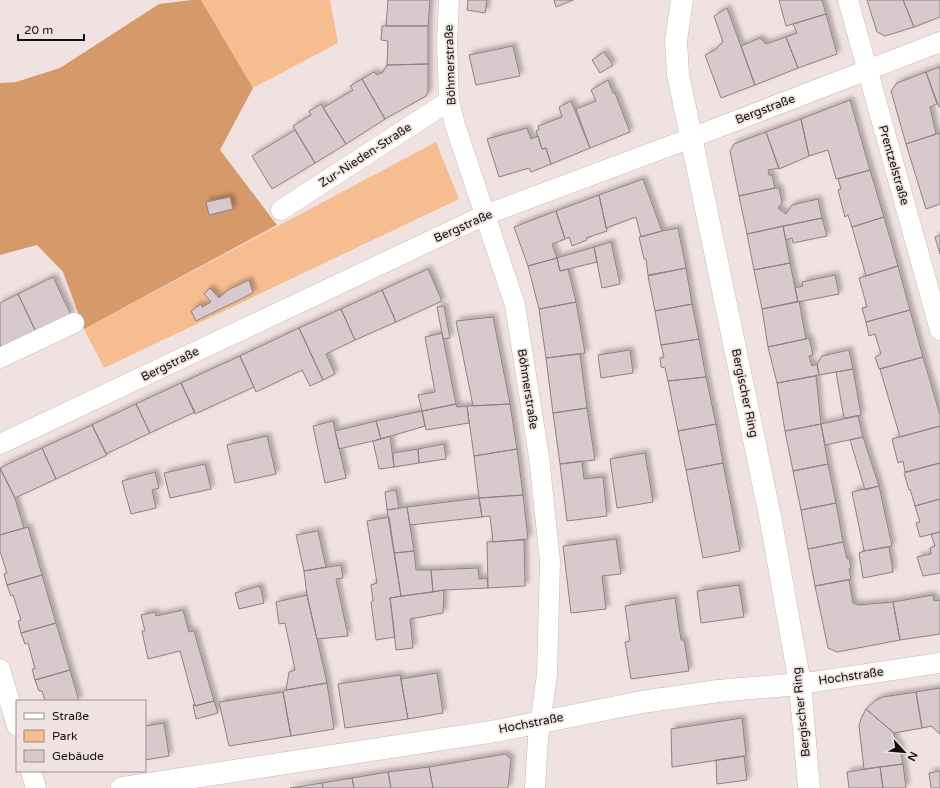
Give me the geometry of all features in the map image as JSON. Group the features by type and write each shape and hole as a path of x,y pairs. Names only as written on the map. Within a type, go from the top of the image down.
{"main road":[{"name":"Bergischer Ring","path":"682,0 676,41 678,74 771,521 800,684 809,788"},
{"name":"Hochstraße","path":"122,788 496,731 642,702 715,691 800,684"}],"street":[{"name":"Böhmerstraße","path":"450,0 447,43 449,101 455,125 515,305 539,457 549,546 550,561 547,675 538,739 535,788"},
{"name":"Prentzelstraße","path":"848,0 940,330"},
{"name":"Bergstraße","path":"0,444 485,215 691,138 940,42"},
{"name":"Zur-Nieden-Straße","path":"280,210 449,101"},
{"path":"0,358 74,323"},
{"name":"Hochstraße","path":"800,684 940,663"},
{"path":"0,669 16,723"},
{"path":"31,772 36,788"}],"green space":[{"path":"201,0 330,0 338,43 253,88"},
{"path":"436,142 459,199 104,368 84,329"}],"shaded area":[{"path":"201,0 253,88 220,150 277,225 84,329 63,272 37,245 0,255 0,83 16,82 60,68 159,4"}],"building":[{"path":"388,0 430,0 428,26 386,26"},
{"path":"468,0 487,0 485,13 467,10"},
{"path":"554,0 573,0 556,7"},
{"path":"779,0 822,0 826,14 786,26"},
{"path":"867,0 903,0 914,27 885,36 877,32"},
{"path":"903,0 940,0 940,17 914,27"},
{"path":"727,8 755,85 721,98 705,55 715,50 723,42 714,16"},
{"path":"826,14 837,54 798,68 786,37 797,33 793,24"},
{"path":"382,26 428,26 428,64 387,65 388,41 381,40"},
{"path":"786,37 798,68 755,85 741,46 760,38 766,44"},
{"path":"513,46 520,76 476,85 469,55"},
{"path":"604,52 613,65 600,73 592,60"},
{"path":"428,64 428,91 426,96 385,119 362,79 374,72 377,75 383,72 387,65"},
{"path":"940,67 940,107 939,107 926,72"},
{"path":"926,72 937,104 930,107 936,134 906,144 891,91 897,83"},
{"path":"362,79 385,119 346,144 323,108 353,90 350,86"},
{"path":"608,80 613,93 615,93 630,132 590,148 576,109 596,101 591,90"},
{"path":"850,100 870,170 836,179 828,150 809,156 801,119"},
{"path":"571,101 590,148 551,164 546,148 542,149 536,131 539,130 538,126 562,117 559,107"},
{"path":"321,104 346,144 315,163 293,126 311,115 309,111"},
{"path":"801,119 809,156 779,169 766,132"},
{"path":"527,128 531,139 538,136 542,149 546,148 551,164 531,172 529,168 499,177 487,139"},
{"path":"295,130 315,163 272,189 252,156"},
{"path":"766,132 779,168 768,170 769,175 772,175 775,188 739,196 730,151 734,144"},
{"path":"940,133 940,204 926,209 906,144"},
{"path":"870,170 884,217 852,227 848,215 845,217 838,190 841,189 838,179"},
{"path":"643,179 662,231 641,237 636,217 606,228 599,195"},
{"path":"779,188 782,203 778,208 786,214 792,205 818,199 822,218 747,234 739,196"},
{"path":"599,195 607,231 586,238 587,240 572,246 569,237 565,239 556,211"},
{"path":"230,197 233,209 209,215 206,202"},
{"path":"556,211 565,239 552,244 557,258 528,266 514,227"},
{"path":"884,217 898,266 866,276 852,227"},
{"path":"822,218 827,236 793,243 792,238 786,240 783,226"},
{"path":"783,226 790,263 754,270 747,234"},
{"path":"678,228 686,268 648,275 646,259 644,259 639,237"},
{"path":"940,235 940,254 935,237"},
{"path":"611,242 620,284 602,288 594,247"},
{"path":"594,247 597,262 560,271 557,258"},
{"path":"557,258 560,271 568,269 576,302 539,309 528,266"},
{"path":"790,263 798,302 762,309 754,270"},
{"path":"898,266 910,310 866,322 862,308 867,307 859,278"},
{"path":"686,268 692,304 655,311 648,276"},
{"path":"428,269 442,301 396,322 382,290"},
{"path":"835,275 839,294 798,302 795,288 803,286 802,282"},
{"path":"53,277 71,315 36,332 18,294"},
{"path":"249,280 253,293 196,321 191,311 201,304 202,307 211,302 204,294 210,288 219,298 228,290"},
{"path":"382,290 396,322 355,340 341,309"},
{"path":"18,294 36,332 2,348 0,344 0,303"},
{"path":"799,301 806,339 768,347 762,309"},
{"path":"576,302 585,353 546,358 539,309"},
{"path":"692,304 699,339 661,345 655,311"},
{"path":"444,306 450,338 443,339 437,307"},
{"path":"341,309 355,340 326,354 335,374 323,380 299,328"},
{"path":"910,310 923,357 879,369 875,357 881,354 875,334 869,336 866,322"},
{"path":"493,317 510,404 473,406 456,321"},
{"path":"299,328 323,380 310,386 302,370 256,392 240,356"},
{"path":"442,333 456,404 422,411 418,395 435,392 425,337"},
{"path":"809,338 813,355 809,356 812,366 817,364 819,375 777,383 768,347"},
{"path":"699,339 706,377 668,381 665,368 661,367 660,358 664,357 661,345"},
{"path":"630,350 633,373 601,378 598,355"},
{"path":"849,350 853,369 819,375 817,364 822,356"},
{"path":"580,354 587,408 553,413 546,358"},
{"path":"240,356 254,387 195,414 181,383"},
{"path":"923,357 940,415 940,426 900,437 880,369"},
{"path":"853,369 861,415 844,418 836,372"},
{"path":"816,376 821,424 785,431 777,383"},
{"path":"706,377 716,424 678,431 668,381"},
{"path":"181,383 195,412 150,433 136,404"},
{"path":"136,404 150,433 106,454 92,425"},
{"path":"456,404 457,407 467,406 469,423 426,430 422,411"},
{"path":"510,404 517,449 474,456 467,406"},
{"path":"587,408 595,460 560,464 553,413"},
{"path":"422,411 425,426 381,439 376,421"},
{"path":"858,416 863,437 825,445 821,424"},
{"path":"333,421 346,478 325,483 313,426"},
{"path":"376,421 381,439 339,449 335,431"},
{"path":"716,424 723,463 686,470 678,431"},
{"path":"821,424 828,464 793,471 785,431"},
{"path":"92,425 107,455 56,479 42,448"},
{"path":"940,426 940,463 905,472 903,461 898,463 892,439"},
{"path":"267,436 276,474 235,483 227,445"},
{"path":"390,436 394,467 379,469 373,441"},
{"path":"863,437 879,486 865,490 850,440"},
{"path":"444,444 446,459 419,463 418,449"},
{"path":"42,448 56,479 15,498 0,468"},
{"path":"418,449 419,463 394,467 393,453"},
{"path":"517,449 523,495 479,498 474,456"},
{"path":"645,453 653,502 617,508 610,459"},
{"path":"582,461 584,479 603,477 607,516 567,521 560,464"},
{"path":"723,463 740,551 703,558 686,470"},
{"path":"940,463 940,499 915,506 904,473"},
{"path":"205,464 211,489 170,498 164,473"},
{"path":"828,464 836,503 801,510 793,471"},
{"path":"0,468 15,498 24,528 0,535"},
{"path":"155,472 159,488 152,490 156,508 131,514 122,481"},
{"path":"879,486 892,546 864,551 852,492"},
{"path":"396,490 399,508 387,510 385,492"},
{"path":"523,495 528,539 493,542 490,516 482,517 479,498"},
{"path":"479,498 482,517 410,525 407,507"},
{"path":"940,499 940,532 920,537 916,523 920,522 915,506"},
{"path":"836,503 843,542 808,549 801,510"},
{"path":"407,507 414,551 394,553 387,510"},
{"path":"389,517 401,596 390,598 395,637 376,640 371,602 373,601 371,585 377,583 367,521"},
{"path":"28,527 42,575 7,585 4,574 7,573 0,551 0,535"},
{"path":"318,531 326,567 304,571 296,535"},
{"path":"940,532 940,573 923,576 917,557 931,554 930,548 935,546 931,534"},
{"path":"616,539 621,574 602,576 606,609 571,613 563,546"},
{"path":"524,540 525,586 488,588 487,542"},
{"path":"843,542 847,559 849,558 851,579 815,586 808,549"},
{"path":"889,547 893,572 863,578 859,553"},
{"path":"414,551 416,570 431,570 433,592 401,596 394,553"},
{"path":"341,565 343,578 336,579 348,636 317,639 307,595 304,571"},
{"path":"478,568 479,579 487,578 488,588 433,592 431,570"},
{"path":"42,575 56,623 21,633 18,621 21,620 13,595 11,596 7,585"},
{"path":"849,580 853,603 858,605 893,602 900,640 837,652 828,648 815,586"},
{"path":"739,585 744,617 701,623 697,591"},
{"path":"260,586 264,603 239,609 235,593"},
{"path":"444,590 443,613 410,619 413,648 396,650 390,598"},
{"path":"307,595 327,683 286,690 289,672 295,670 285,623 279,624 276,602"},
{"path":"933,595 934,601 940,600 940,634 900,640 893,602"},
{"path":"675,598 681,640 684,640 689,671 631,679 625,642 630,641 625,606"},
{"path":"183,610 189,632 194,631 214,701 195,706 180,651 148,659 142,631 145,631 141,615 155,612 156,616"},
{"path":"56,623 70,670 35,680 32,669 35,669 28,643 25,644 21,633"},
{"path":"70,670 79,700 45,700 42,691 39,691 35,680"},
{"path":"437,673 443,713 408,719 401,679"},
{"path":"400,675 408,719 345,728 338,684"},
{"path":"327,683 334,729 291,736 283,692 286,690"},
{"path":"940,688 940,734 931,726 922,728 916,692"},
{"path":"283,692 291,736 229,746 219,702"},
{"path":"916,692 922,728 894,733 866,709 876,700 883,697"},
{"path":"214,701 218,713 196,719 193,705 195,704 195,706"},
{"path":"866,709 894,733 896,744 899,743 903,764 864,769 859,726"},
{"path":"742,718 746,756 672,767 671,729"},
{"path":"164,723 169,756 146,760 146,726"},
{"path":"505,754 511,759 508,788 433,788 429,767"},
{"path":"744,756 747,780 717,784 716,760"},
{"path":"903,764 906,788 883,788 880,767"},
{"path":"429,767 433,788 391,788 388,772"},
{"path":"880,767 883,788 849,788 847,772"},
{"path":"940,771 940,788 931,788 929,773"},
{"path":"388,772 391,788 354,788 352,778"},
{"path":"352,778 354,788 323,788 322,783"},
{"path":"322,783 323,788 290,788"}]}
